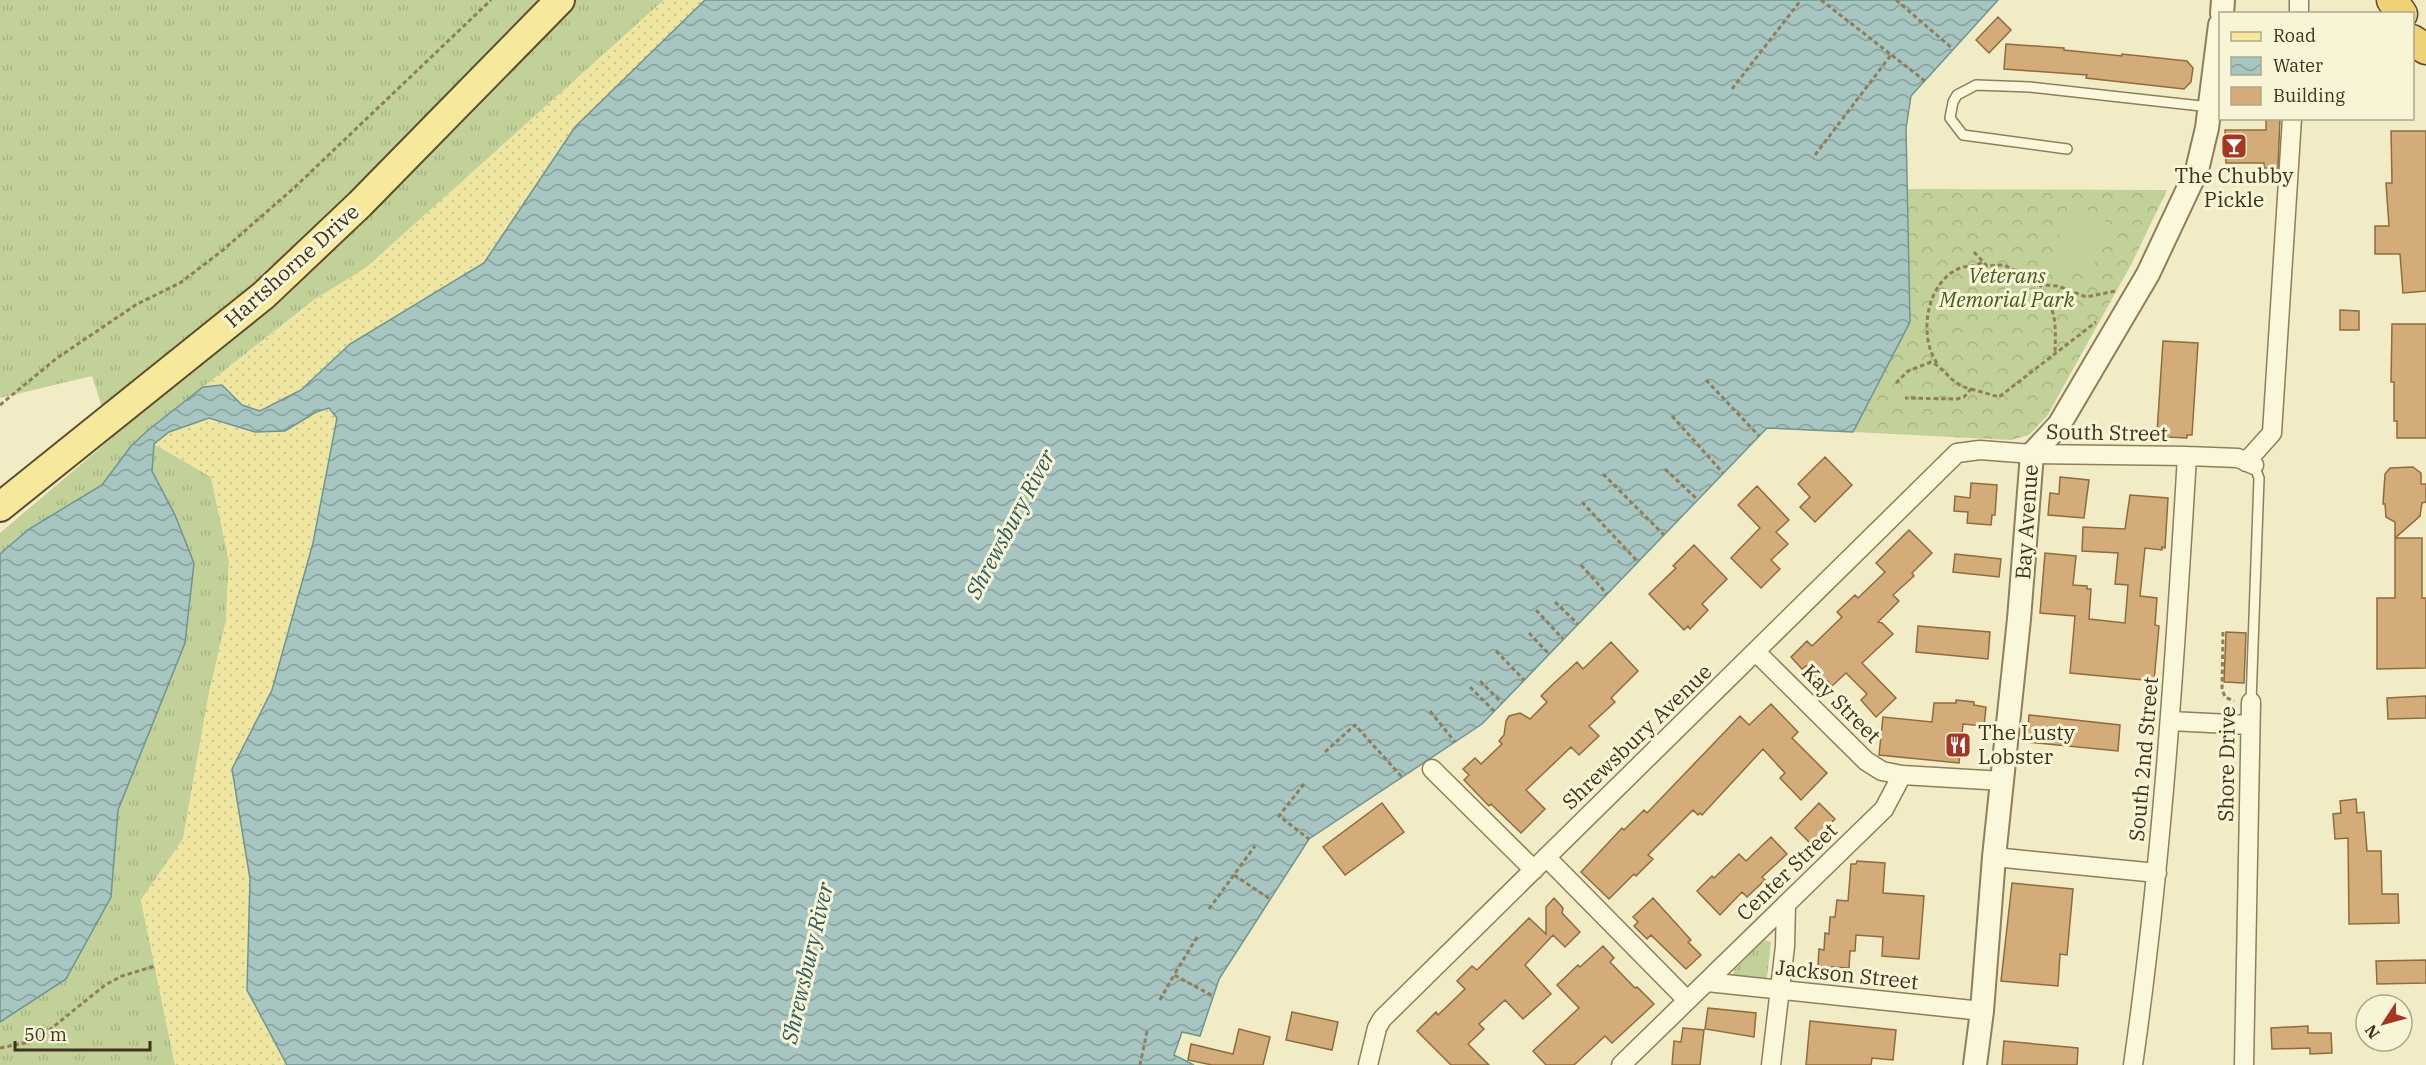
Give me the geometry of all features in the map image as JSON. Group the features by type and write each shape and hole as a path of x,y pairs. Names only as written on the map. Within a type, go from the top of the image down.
{"main road":[{"name":"Hartshorne Drive","path":"0,507 271,289 360,204 560,0"}],"street":[{"name":"Bay Avenue","path":"1975,1065 2019,619 2032,454 2059,425 2148,274 2197,170 2210,106 2219,33"},
{"path":"2250,464 2272,433 2292,120"},
{"name":"South Street","path":"1958,453 1980,450 2032,454 2187,456 2238,459 2250,464"},
{"name":"Shrewsbury Avenue","path":"1368,1065 1377,1028 1382,1019 1958,453"},
{"name":"South 2nd Street","path":"2133,1065 2157,873 2170,722 2187,456"},
{"name":"Kay Street","path":"1756,652 1866,761 1882,771 1902,775"},
{"name":"Shore Drive","path":"2244,1065 2250,725 2246,702"},
{"path":"2170,722 2250,725"},
{"path":"1432,769 1540,863 1687,1000"},
{"path":"1902,775 2003,781"},
{"name":"Center Street","path":"1621,1065 1884,809 1902,775"},
{"path":"1994,857 2157,873"},
{"path":"1771,1065 1780,991 1786,904"},
{"name":"Jackson Street","path":"1707,982 1982,1011"}],"lane":[{"path":"2067,149 1963,135 1950,118 1953,102 1957,94 1976,85 2030,87 2210,106"},
{"name":"Shore Drive","path":"2246,702 2259,478 2250,464"}],"path":[{"path":"0,405 57,358 137,304 180,283 223,250 295,187 491,0"},
{"path":"1732,89 1801,0"},
{"path":"1821,0 1925,81"},
{"path":"1896,0 1953,49"},
{"path":"1815,154 1891,55"},
{"path":"1974,252 1987,266 2004,265 2038,282 2058,286 2086,297 2117,290"},
{"path":"1982,262 1973,267 1961,267 1939,286 1927,319 1930,350 1938,365 1962,388 1999,397 2102,318"},
{"path":"2038,282 2052,305 2056,330 2055,353"},
{"path":"1896,383 1901,376 1920,365 1931,362 1938,365"},
{"path":"1706,380 1759,436"},
{"path":"1905,398 1957,399 1964,397 1971,389"},
{"path":"1672,416 1723,473"},
{"path":"1665,470 1698,500"},
{"path":"1603,474 1664,535"},
{"path":"1582,502 1638,562"},
{"path":"1581,565 1607,594"},
{"path":"1555,602 1578,624"},
{"path":"1536,610 1563,639"},
{"path":"2223,632 2222,689 2228,700 2246,702"},
{"path":"1529,633 1549,654"},
{"path":"1496,651 1524,680"},
{"path":"1480,681 1502,703"},
{"path":"1470,687 1494,711"},
{"path":"1430,711 1455,742"},
{"path":"1325,752 1354,725 1402,777"},
{"path":"1304,784 1279,816 1309,839"},
{"path":"1209,909 1255,846"},
{"path":"1234,875 1270,899"},
{"path":"1160,1000 1197,937"},
{"path":"0,1048 42,1036 105,986 123,976 155,966"},
{"path":"1174,975 1213,996"},
{"path":"1140,1065 1148,1031"}],"green space":[{"path":"0,0 664,0 367,267 314,300 147,431 154,444 211,477 229,561 226,621 209,693 183,839 141,900 175,1065 0,1065 0,533 112,438 92,376 0,398"},
{"name":"Veterans Memorial Park","path":"1907,189 2167,190 2132,263 2047,416 2029,435 2011,440 1853,432 1910,322"},
{"path":"2069,204 2107,216 2091,277 2050,266"},
{"path":"1765,940 1771,942 1767,978 1765,980 1733,977 1734,970"}],"sand":[{"path":"664,0 705,0 575,127 484,263 379,328 334,429 313,543 272,690 232,769 250,879 247,990 287,1065 175,1065 141,900 183,839 209,693 226,621 229,561 211,477 154,444 147,431 315,300 367,267"}],"water":[{"name":"Shrewsbury River","path":"705,0 1998,0 1911,96 1906,128 1910,322 1853,432 1767,428 1482,724 1309,839 1219,979 1200,1036 1182,1032 1174,1055 1194,1065 287,1065 247,990 250,879 232,769 272,690 313,543 337,418 329,408 316,412 285,431 255,432 209,418 169,432 154,444 152,471 175,515 194,563 185,643 118,810 111,897 66,979 0,1022 0,554 29,529 102,485 131,446 203,387 222,385 242,405 260,411 301,390 350,344 484,263 575,127"}],"building":[{"path":"1998,17 2011,30 1989,53 1976,40"},
{"path":"2006,44 2187,61 2193,68 2191,82 2184,89 2086,78 2087,75 2004,69"},
{"path":"2266,120 2280,120 2278,168 2264,168 2264,163 2226,163 2225,130 2266,130"},
{"path":"2391,131 2426,131 2426,291 2403,293 2400,254 2375,254 2375,226 2389,226 2386,183 2392,183"},
{"path":"2340,310 2359,311 2359,330 2340,330"},
{"path":"2392,324 2426,324 2426,438 2397,438 2397,421 2394,421 2394,382 2391,382"},
{"path":"2163,341 2198,343 2192,435 2187,435 2187,438 2167,437 2167,433 2157,433"},
{"path":"1825,457 1852,485 1815,522 1800,507 1810,497 1798,484"},
{"path":"2413,467 2421,473 2421,484 2426,484 2426,502 2422,503 2420,516 2395,538 2395,522 2386,517 2385,504 2383,504 2385,474 2390,468"},
{"path":"2060,477 2089,480 2084,518 2048,515 2050,493 2059,494"},
{"path":"1971,483 1997,485 1995,515 1992,515 1991,525 1967,523 1968,512 1954,511 1955,496 1970,498"},
{"path":"1757,486 1789,520 1776,532 1788,544 1771,560 1780,569 1761,588 1731,558 1760,528 1738,505"},
{"path":"2130,495 2168,498 2165,548 2162,547 2162,550 2145,548 2140,596 2157,598 2155,625 2159,626 2154,681 2070,673 2075,616 2040,613 2045,553 2076,556 2073,585 2087,586 2087,589 2091,589 2089,619 2125,623 2128,585 2115,584 2118,553 2082,551 2083,527 2125,529"},
{"path":"1909,530 1932,553 1912,573 1914,576 1893,595 1899,601 1878,622 1893,634 1862,663 1896,698 1876,717 1861,700 1867,694 1846,673 1832,686 1828,681 1824,685 1806,666 1802,669 1791,657 1807,641 1812,646 1842,617 1837,612 1855,595 1858,598 1885,572 1876,563"},
{"path":"2395,538 2422,538 2422,598 2426,598 2426,668 2377,669 2377,598 2395,598"},
{"path":"1694,545 1727,579 1702,604 1708,610 1690,629 1688,626 1684,630 1649,594 1676,568 1673,566"},
{"path":"1955,554 2001,559 1999,577 1953,572"},
{"path":"1918,626 1990,632 1988,659 1916,652"},
{"path":"2226,632 2246,633 2244,683 2224,682"},
{"path":"1611,642 1638,671 1611,698 1615,702 1589,726 1599,736 1579,755 1571,747 1526,790 1545,809 1521,833 1491,804 1489,806 1464,780 1469,775 1463,769 1475,758 1481,764 1502,744 1499,741 1504,735 1509,716 1520,713 1530,719 1547,702 1541,696 1551,686 1577,662 1583,669"},
{"path":"2426,696 2426,718 2388,719 2387,698"},
{"path":"1956,700 1974,702 1974,705 1986,707 1984,726 1963,724 1959,763 1879,755 1883,717 1932,722 1934,703 1956,703"},
{"path":"1771,704 1798,732 1792,738 1827,773 1801,800 1780,778 1785,773 1763,749 1702,815 1700,813 1698,815 1693,810 1648,855 1653,859 1609,899 1581,872 1622,828 1624,830 1644,810 1647,813 1740,716 1749,725"},
{"path":"2029,715 2120,725 2118,751 2027,742"},
{"path":"2356,799 2357,813 2364,812 2367,851 2381,851 2382,894 2398,894 2399,923 2349,924 2348,838 2335,839 2333,814 2341,813 2340,801"},
{"path":"1382,803 1404,832 1345,875 1323,847"},
{"path":"1819,803 1835,819 1811,844 1795,828"},
{"path":"1771,837 1787,854 1762,877 1765,880 1747,897 1742,892 1720,915 1697,891 1739,854 1746,861"},
{"path":"1857,861 1885,863 1883,893 1924,896 1919,959 1882,956 1883,937 1856,935 1855,951 1850,951 1849,968 1818,966 1819,949 1824,950 1825,933 1829,934 1830,917 1835,917 1837,900 1848,901 1851,864 1856,864"},
{"path":"2012,883 2073,889 2067,955 2060,954 2058,986 2001,981"},
{"path":"1554,898 1563,908 1562,913 1580,932 1565,947 1553,935 1525,965 1551,994 1523,1019 1505,1000 1479,1024 1484,1029 1468,1044 1489,1065 1451,1065 1417,1031 1465,989 1457,981 1472,966 1477,970 1529,918 1546,934 1546,907"},
{"path":"1653,898 1691,940 1688,942 1701,955 1686,969 1651,935 1647,939 1634,926 1638,922 1633,917"},
{"path":"1603,946 1614,958 1610,962 1654,1004 1612,1043 1605,1036 1574,1065 1546,1065 1533,1051 1579,1008 1557,985"},
{"path":"2426,960 2426,983 2377,984 2376,961"},
{"path":"1708,1008 1756,1013 1754,1037 1705,1029"},
{"path":"1292,1012 1338,1022 1332,1050 1286,1040"},
{"path":"1810,1021 1896,1030 1893,1060 1872,1058 1871,1065 1806,1065"},
{"path":"2308,1026 2308,1033 2331,1033 2332,1053 2310,1054 2310,1048 2272,1049 2271,1028"},
{"path":"1683,1028 1704,1030 1700,1065 1672,1065 1674,1041 1681,1042"},
{"path":"1239,1029 1270,1037 1263,1065 1212,1065 1188,1060 1191,1044 1233,1054"},
{"path":"2004,1041 2078,1048 2077,1065 2002,1065"}],"place":[{"name":"The Chubby Pickle","path":"2234,146"},
{"name":"The Lusty Lobster","path":"1958,745"}]}
